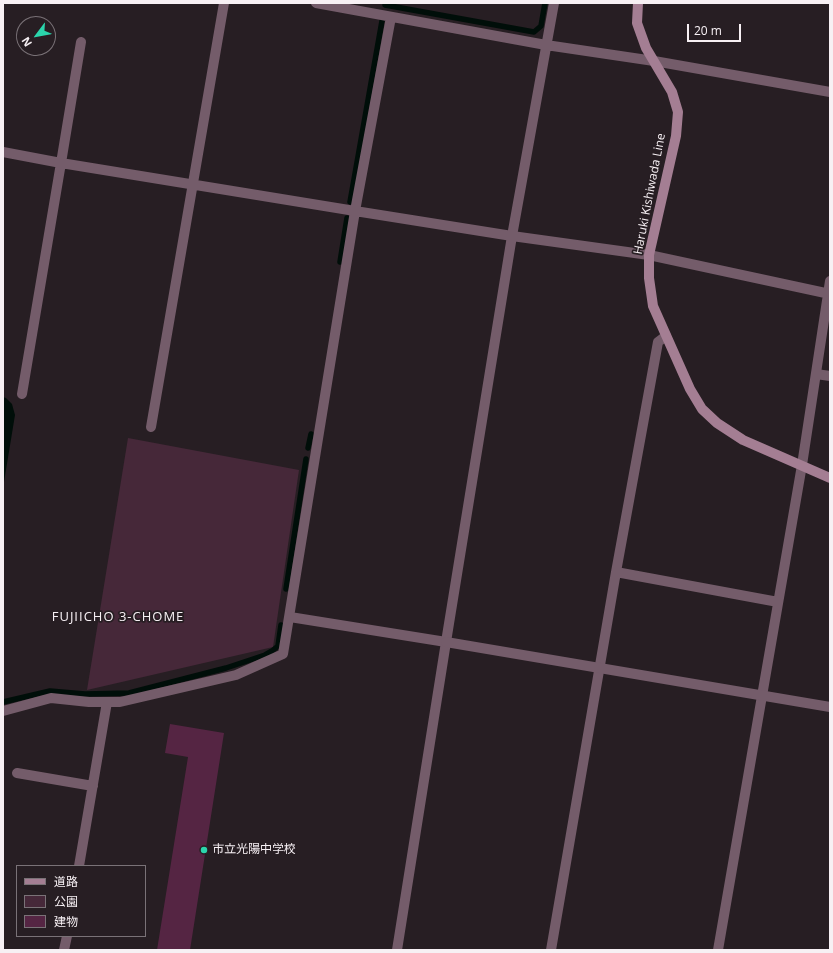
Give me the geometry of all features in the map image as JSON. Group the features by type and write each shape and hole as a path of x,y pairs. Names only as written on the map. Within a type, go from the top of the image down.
{"main road":[{"name":"Haruki Kishiwada Line","path":"638,3 637,23 646,48 672,92 678,112 676,136 649,255 649,278 653,306 690,389 702,409 717,423 743,440 830,478"}],"street":[{"path":"151,427 224,3"},
{"path":"316,3 546,45 654,61 830,92"},
{"path":"398,950 512,236 554,3"},
{"path":"3,710 51,698 89,702 120,702 236,675 283,654 355,211 390,17"},
{"path":"22,394 81,42"},
{"path":"3,152 61,163 355,211 512,236 649,255 829,294"},
{"path":"718,950 802,465 830,281"},
{"path":"551,950 599,668 658,342 666,336"},
{"path":"816,374 830,376"},
{"path":"616,572 778,602"},
{"path":"290,617 830,707"},
{"path":"79,865 107,702"},
{"path":"17,773 93,786"},
{"path":"64,950 67,937"}],"green space":[{"path":"128,438 299,470 273,647 87,690"}],"shaded area":[{"path":"3,397 12,404 15,415 3,488"}],"building":[{"path":"170,724 224,733 190,950 157,950 188,757 165,753"}],"waterway":[{"path":"385,5 534,32 541,26 545,3"},
{"path":"350,202 382,21"},
{"path":"340,262 347,218"},
{"path":"308,448 311,434"},
{"path":"286,589 306,459"},
{"path":"3,702 50,691 85,694 129,693 226,668 265,655 272,651 278,646 281,625"}],"place":[{"name":"市立光陽中学校","path":"204,850"}],"district":[{"name":"FUJIICHO 3-CHOME","path":"118,617"}]}
